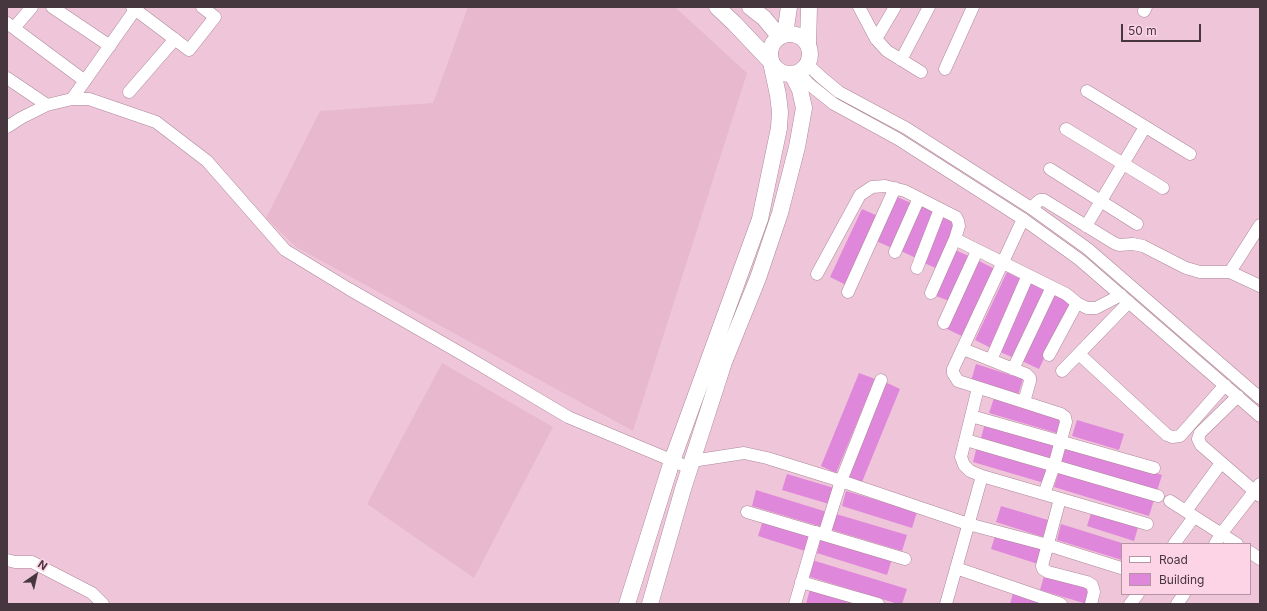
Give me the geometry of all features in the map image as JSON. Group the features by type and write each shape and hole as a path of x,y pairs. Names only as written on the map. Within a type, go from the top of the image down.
{"main road":[{"path":"717,7 780,71 786,73 799,70 810,58 808,44 809,7"},
{"path":"750,7 782,35"},
{"path":"782,35 789,7"},
{"path":"627,604 672,462 760,219 779,128 780,112 770,56 771,45 774,40 782,35 794,34 802,37 808,44"},
{"path":"650,604 691,464 724,362 758,278 775,227 795,154 804,108 800,90 799,70"}],"street":[{"path":"32,7 10,25 85,81"},
{"path":"52,7 110,46"},
{"path":"72,99 135,8 190,50 215,17 202,7"},
{"path":"876,39 895,7"},
{"path":"901,60 929,7"},
{"path":"945,69 973,7"},
{"path":"863,9 876,39 887,51 921,72"},
{"path":"129,92 175,39"},
{"path":"799,70 822,78 839,92 906,128 1031,208 1088,249 1260,398"},
{"path":"799,70 814,88 834,104 898,139 1023,219 1080,260 1260,416"},
{"path":"7,78 47,105"},
{"path":"1087,91 1190,154"},
{"path":"7,127 47,105 72,99 89,98 156,122 207,161 285,250 568,417 672,462 691,464 744,452 841,481 968,524 1048,545 1121,568"},
{"path":"1086,226 1145,126"},
{"path":"1066,129 1164,188"},
{"path":"1050,169 1137,224"},
{"path":"817,274 860,195 872,187 885,186 905,191 956,217 958,221 959,226 931,293"},
{"path":"848,292 895,188"},
{"path":"895,252 919,198"},
{"path":"1031,208 1040,200 1044,200 1114,243 1143,246 1186,268 1200,272 1230,272 1260,286"},
{"path":"917,268 940,209"},
{"path":"1023,219 953,369 955,377 958,381 1061,414 1065,417 1066,422 1054,466 1044,494"},
{"path":"1230,272 1260,225"},
{"path":"954,239 1066,294 1077,303 1087,308 1096,308 1125,298"},
{"path":"944,323 977,250"},
{"path":"991,360 1028,276"},
{"path":"1013,369 1052,287"},
{"path":"1062,371 1079,354 1125,298"},
{"path":"1049,355 1077,303"},
{"path":"962,349 1026,374 1030,378 1030,381 1024,402"},
{"path":"1079,354 1167,435 1172,437 1180,436 1225,385"},
{"path":"795,604 801,582 880,380"},
{"path":"978,388 961,457 964,465 970,471 982,476 1146,524"},
{"path":"1218,539 1258,490 1221,463 1201,445 1198,439 1200,433 1238,396"},
{"path":"971,416 1154,468"},
{"path":"966,440 1158,496"},
{"path":"1175,543 1221,463"},
{"path":"946,604 982,476"},
{"path":"1060,499 1042,566 1043,569 1048,572 1087,582 1092,585 1094,592 1091,604"},
{"path":"1170,502 1190,514 1218,539 1233,543"},
{"path":"747,512 905,559"},
{"path":"1251,553 1260,559"},
{"path":"7,560 15,562 32,562 92,593 102,604"},
{"path":"956,568 1061,604"},
{"path":"801,582 878,604"},
{"path":"1130,604 1137,595"},
{"path":"1177,604 1183,595"}],"shaded area":[{"path":"468,7 675,7 747,73 633,431 296,247 266,218 320,111 433,103"},
{"path":"442,363 553,427 474,578 367,504"}],"building":[{"path":"895,196 911,203 892,248 876,241"},
{"path":"920,206 936,212 916,258 901,251"},
{"path":"862,209 878,216 846,285 830,277"},
{"path":"941,217 957,224 938,269 922,262"},
{"path":"955,250 971,257 952,302 936,296"},
{"path":"979,261 995,269 964,337 947,329"},
{"path":"1007,272 1023,280 991,348 975,340"},
{"path":"1029,282 1046,290 1014,358 998,351"},
{"path":"1054,293 1071,301 1039,369 1022,361"},
{"path":"976,364 1023,379 1018,395 971,381"},
{"path":"859,373 875,379 836,473 821,466"},
{"path":"885,382 900,389 862,482 846,476"},
{"path":"994,398 1064,419 1060,434 989,413"},
{"path":"1077,420 1124,434 1119,450 1072,436"},
{"path":"985,423 1056,444 1051,459 981,438"},
{"path":"977,446 1048,468 1044,483 973,462"},
{"path":"1066,447 1162,475 1157,491 1061,462"},
{"path":"1059,471 1154,500 1149,516 1054,487"},
{"path":"787,474 834,488 829,504 782,490"},
{"path":"756,490 827,512 822,527 752,506"},
{"path":"846,491 917,512 912,528 842,506"},
{"path":"1001,506 1048,520 1043,537 996,522"},
{"path":"1092,510 1139,524 1134,541 1087,526"},
{"path":"836,514 907,535 902,551 832,530"},
{"path":"763,520 810,535 805,551 758,536"},
{"path":"1061,524 1122,543 1121,560 1057,540"},
{"path":"996,533 1043,548 1038,564 991,549"},
{"path":"821,538 892,559 887,575 817,553"},
{"path":"812,560 907,589 902,604 807,576"},
{"path":"1045,573 1092,588 1087,604 1040,590"},
{"path":"810,589 861,604 806,604"},
{"path":"1013,593 1049,604 1010,604"}]}
